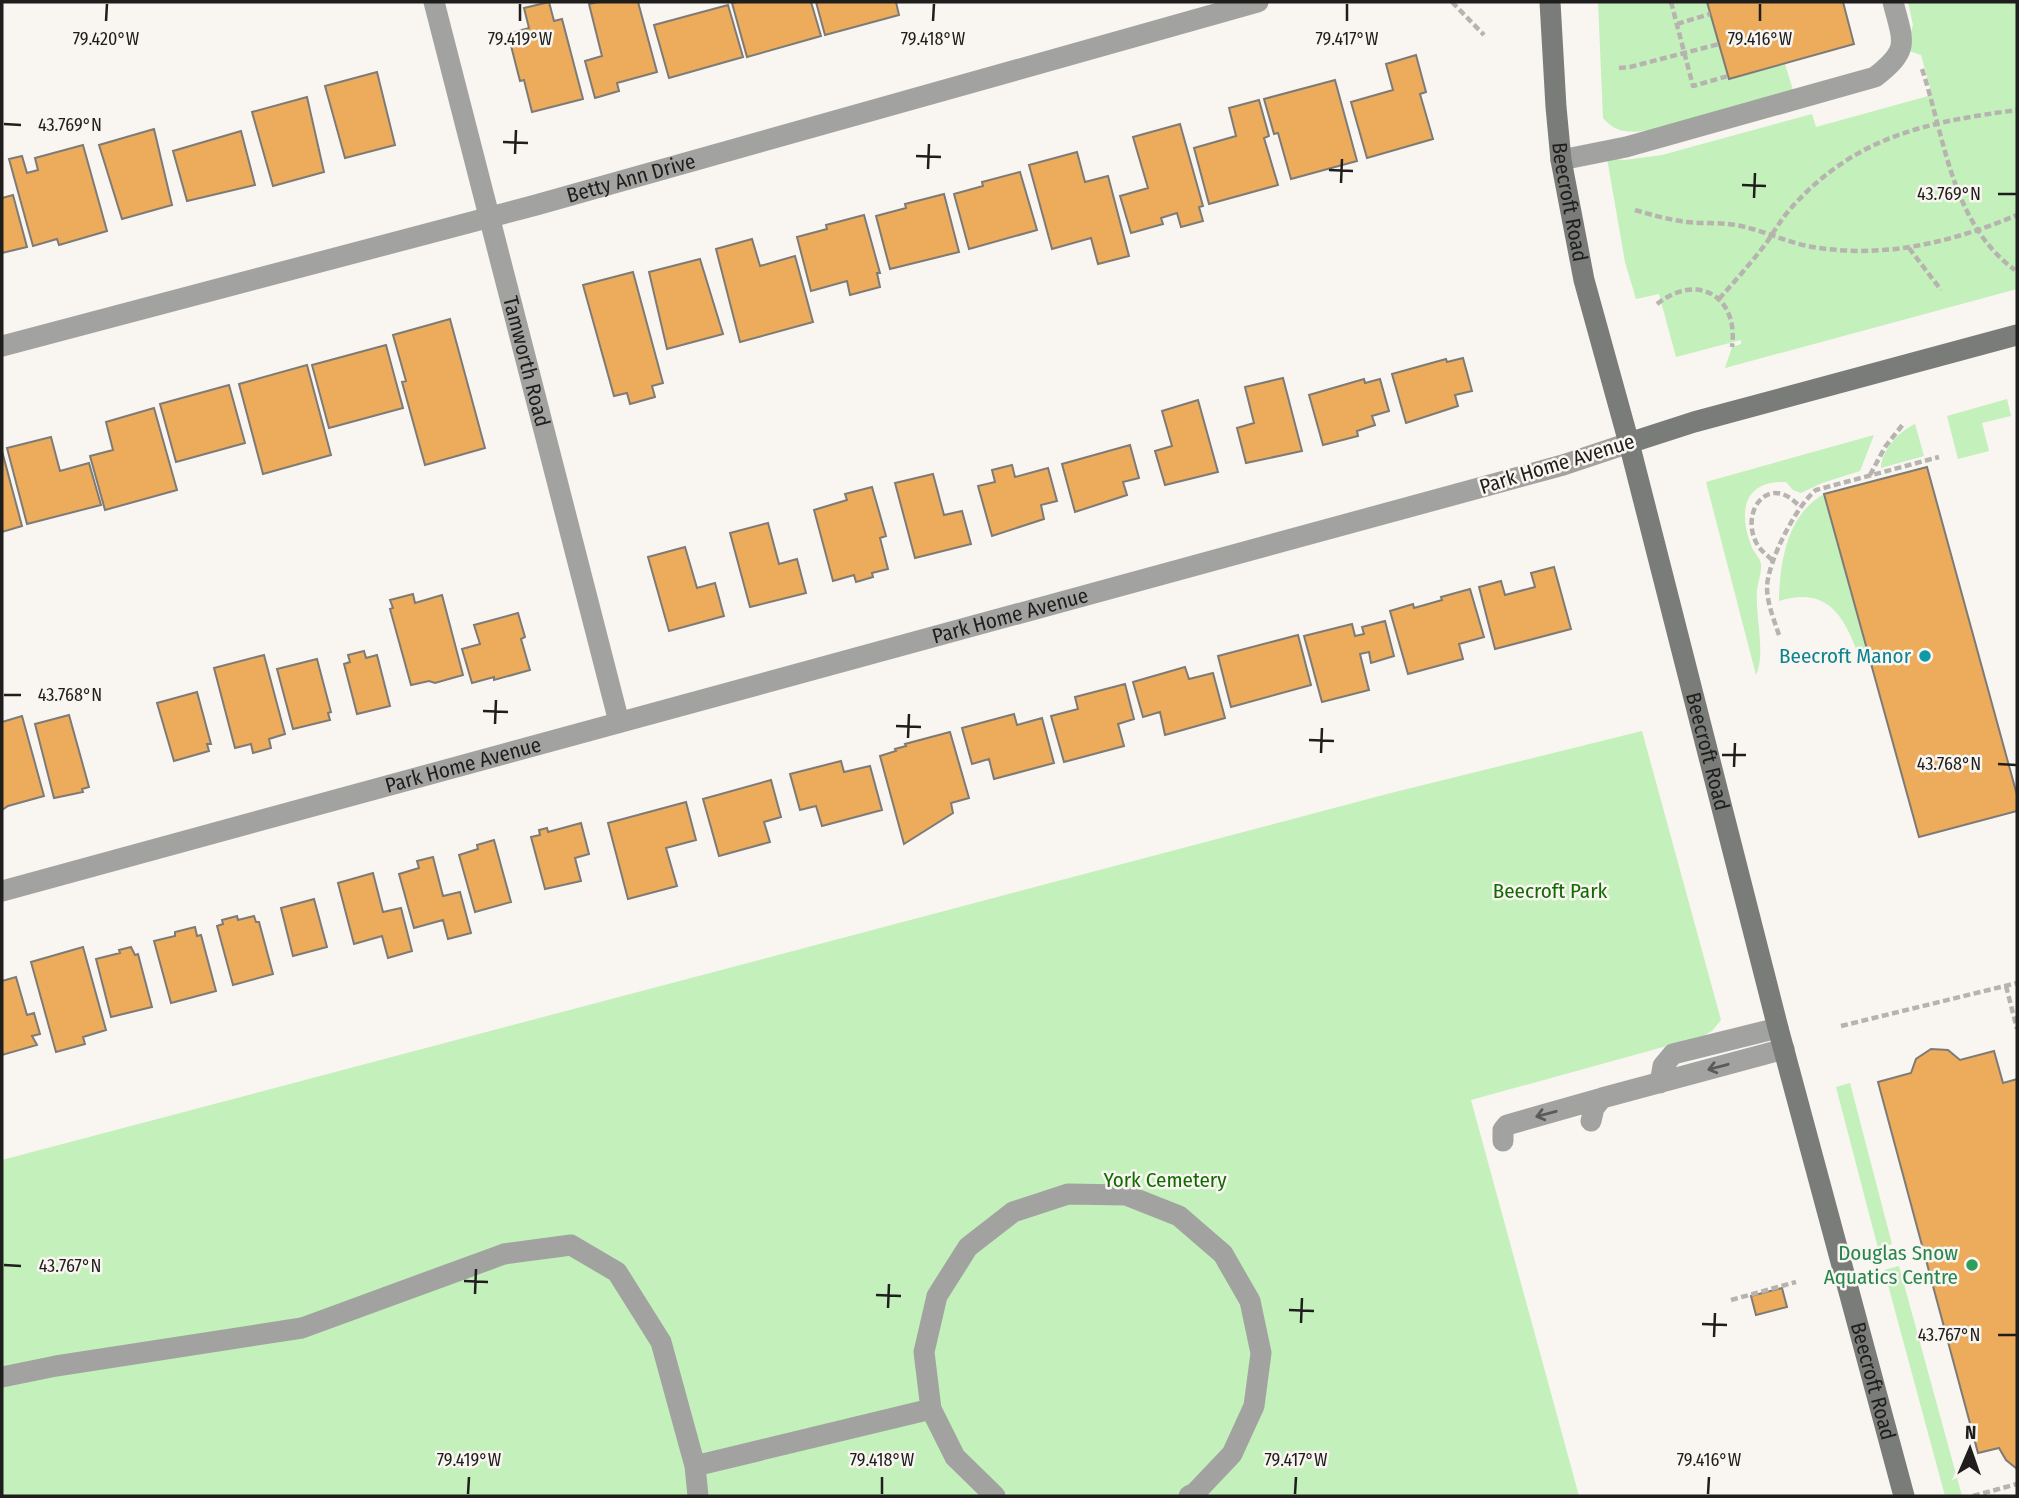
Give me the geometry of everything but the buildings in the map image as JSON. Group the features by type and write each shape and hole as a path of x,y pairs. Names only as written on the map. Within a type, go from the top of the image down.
{"street":[{"name":"Tamworth Road","path":"435,2 619,722"},
{"name":"Betty Ann Drive","path":"2,346 550,201 1258,2"},
{"name":"Beecroft Road","path":"1550,2 1561,160 1584,280 1629,443 1778,1027 1904,1496"},
{"path":"1561,160 1626,147 1875,77 1894,62 1903,42 1893,2"},
{"name":"Park Home Avenue","path":"2,891 1563,465 1694,422 2017,335"},
{"path":"1668,1090 1663,1066 1672,1054 1778,1027"},
{"path":"1503,1141 1503,1130 1507,1125 1602,1098 1668,1090 1686,1076 1784,1049"},
{"path":"1591,1121 1594,1108 1602,1098"},
{"path":"995,1496 955,1457 931,1409 924,1352 937,1296 968,1247 1013,1212 1068,1194 1126,1195 1179,1216 1223,1254 1250,1301 1261,1353 1254,1406 1231,1454 1195,1493 1189,1496"},
{"path":"2,1377 56,1366 302,1328 504,1254 571,1245 617,1272 661,1342 695,1466 698,1496"},
{"path":"695,1466 931,1409"}],"path":[{"path":"1452,2 1484,35"},
{"path":"1671,2 1693,86 1728,76"},
{"path":"1677,24 1710,14"},
{"path":"1619,68 1630,68 1719,44"},
{"path":"1897,56 1920,64 1955,185 1979,231 1993,250 2015,270"},
{"path":"1719,299 1799,200 1845,162 1890,138 1937,122 2017,110"},
{"path":"1635,210 1684,222 1741,226 1827,249 1876,250 1909,248 1954,239 2017,215"},
{"path":"1909,248 1941,290"},
{"path":"1657,304 1671,294 1687,289 1698,289 1719,299 1733,321 1732,346"},
{"path":"1869,476 1885,447 1904,423"},
{"path":"1779,635 1767,586 1772,560 1800,507 1816,490 1939,457"},
{"path":"1772,560 1755,541 1753,514 1757,503 1768,493 1781,492 1791,497 1800,507"},
{"path":"1841,1026 2017,983"},
{"path":"2006,986 2017,1029"},
{"path":"1731,1300 1796,1282"},
{"path":"1973,1496 2017,1484"}],"green space":[{"path":"1598,2 1707,2 1729,79 1785,64 1793,90 1654,129 1633,132 1620,130 1603,118"},
{"path":"1908,2 2017,2 2017,289 1725,368 1732,347 1741,344 1741,340 1676,357 1659,294 1636,299 1625,262 1607,158 1624,160 1662,155 1812,114 1816,127 1932,95 1921,55 1906,50 1913,25"},
{"path":"2007,399 2011,416 1982,423 1989,451 1958,459 1947,416"},
{"path":"1915,424 1924,456 1881,468 1884,455 1892,442"},
{"path":"1874,435 1860,471 1801,493 1793,490 1786,482 1772,483 1761,486 1748,500 1745,510 1747,532 1761,567 1757,590 1760,656 1756,675 1706,482"},
{"path":"1824,494 1868,648 1857,651 1845,625 1830,606 1808,597 1779,601 1781,570 1788,540 1801,514"},
{"name":"York Cemetery","path":"1642,731 1721,1020 1712,1031 1703,1036 1471,1100 1579,1496 2,1496 2,1160 1387,794"},
{"path":"1850,1083 1892,1244 1878,1248 1836,1087"},
{"path":"1899,1266 1962,1496 1945,1496 1884,1270"}],"place":[{"name":"Beecroft Manor","path":"1925,656"},
{"name":"Douglas Snow Aquatics Centre","path":"1972,1265"}],"park label":[{"name":"Beecroft Park","path":"1550,891"}]}
